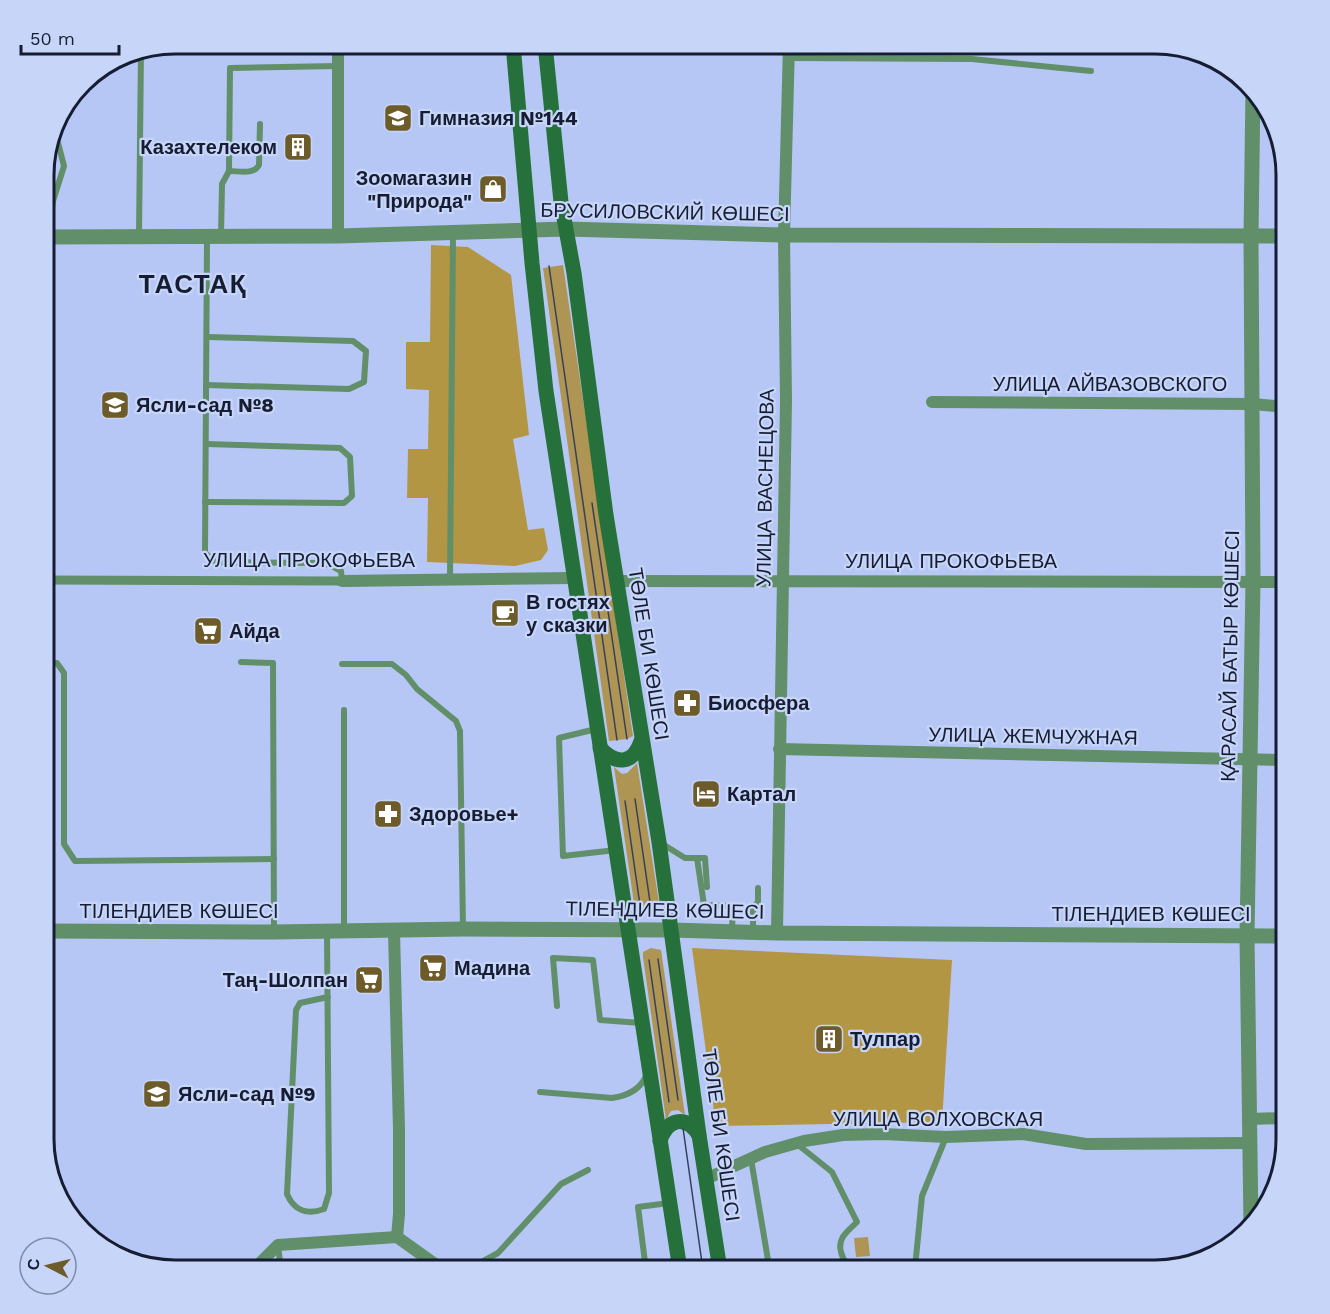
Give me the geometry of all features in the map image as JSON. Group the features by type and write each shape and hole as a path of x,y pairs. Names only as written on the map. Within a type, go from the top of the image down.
{"main road":[{"path":"514,54 546,391 679,1260"},
{"name":"ТӨЛЕ БИ КӨШЕСІ","path":"546,54 566,230 574,273 601,483 659,842 718,1260"},
{"path":"600,748 608,757 625,760 633,757 641,741"},
{"path":"660,1141 663,1131 675,1122 687,1122 699,1135"}],"street":[{"path":"338,54 338,236"},
{"name":"УЛИЦА ВАСНЕЦОВА","path":"777,933 784,581 786,401 784,235 788,54"},
{"name":"ҚАРАСАЙ БАТЫР КӨШЕСІ","path":"1251,1213 1247,936 1253,581 1251,236 1253,104"},
{"name":"БРУСИЛОВСКИЙ КӨШЕСІ","path":"54,237 338,236 566,230 784,235 1276,236"},
{"name":"УЛИЦА АЙВАЗОВСКОГО","path":"932,402 1276,406"},
{"name":"УЛИЦА ПРОКОФЬЕВА","path":"54,580 342,581 574,578"},
{"name":"УЛИЦА ПРОКОФЬЕВА","path":"616,581 1276,582"},
{"name":"УЛИЦА ЖЕМЧУЖНАЯ","path":"779,749 1276,760"},
{"name":"ТІЛЕНДИЕВ КӨШЕСІ","path":"54,931 274,932 463,929 1276,936"},
{"path":"394,931 399,1129 397,1237"},
{"path":"1248,1119 1276,1118"},
{"name":"УЛИЦА ВОЛХОВСКАЯ","path":"706,1179 765,1152 796,1143 843,1135 946,1137 1023,1134 1086,1144 1249,1143"},
{"path":"262,1260 278,1245 397,1237 429,1260"}],"lane":[{"path":"788,58 972,59 1091,71"},
{"path":"139,237 141,59"},
{"path":"338,66 230,68 230,171 222,184 214,237 207,336 205,553 215,562 330,565 341,571 342,581"},
{"path":"230,171 257,169 260,124"},
{"path":"54,198 64,165 58,143"},
{"path":"450,579 453,234"},
{"path":"206,385 349,389 364,382 366,351 353,341 207,336"},
{"path":"205,502 344,503 352,496 350,457 340,448 206,444"},
{"path":"241,662 273,663 274,932"},
{"path":"54,663 57,663 64,673 64,844 75,861 274,859"},
{"path":"342,664 392,664 406,675 417,689 456,721 460,731 463,929"},
{"path":"344,710 344,931"},
{"path":"596,729 559,738 563,856 616,850"},
{"path":"659,842 685,858 705,858 707,887"},
{"path":"697,858 704,905 733,906 731,931"},
{"path":"753,932 753,907 758,902 758,888"},
{"path":"327,931 328,997 329,1193 324,1209 315,1212 302,1210 291,1204 287,1194 296,1010 300,1003 328,997"},
{"path":"557,1006 553,958 593,960 600,1020 642,1023"},
{"path":"540,1092 612,1098 622,1096 632,1092 643,1082 648,1070"},
{"path":"916,1260 922,1196 946,1137"},
{"path":"796,1143 832,1172 857,1222 844,1234 839,1246 843,1260"},
{"path":"751,1159 768,1260"},
{"path":"485,1260 498,1253 561,1184 588,1170"},
{"path":"645,1260 638,1207 670,1203"},
{"path":"278,1245 280,1260"}],"shaded area":[{"path":"431,245 468,247 511,275 529,435 513,439 528,530 544,528 548,550 541,560 515,566 427,562 428,498 407,498 408,449 428,449 429,390 406,389 406,342 430,342"},
{"path":"563,265 633,736 627,739 609,741 543,268"},
{"path":"637,763 660,909 635,910 614,767 622,774 627,773"},
{"path":"651,948 661,950 685,1115 678,1110 671,1111 666,1120 643,957 643,952"},
{"path":"692,948 952,960 942,1122 716,1126"},
{"path":"868,1237 870,1256 856,1257 854,1238"}],"tram line":[{"path":"549,266 617,740"},
{"path":"592,503 627,739"},
{"path":"635,799 650,902"},
{"path":"625,801 640,905"},
{"path":"658,959 678,1100"},
{"path":"649,960 669,1102"},
{"path":"683,1128 702,1260"}],"place":[{"name":"Гимназия №144","path":"398,118"},
{"name":"Казахтелеком","path":"298,147"},
{"name":"Зоомагазин \"Природа\"","path":"493,189"},
{"name":"Ясли-сад №8","path":"115,405"},
{"name":"В гостях у сказки","path":"505,613"},
{"name":"Айда","path":"208,631"},
{"name":"Биосфера","path":"687,703"},
{"name":"Картал","path":"706,794"},
{"name":"Здоровье+","path":"388,814"},
{"name":"Мадина","path":"433,968"},
{"name":"Таң-Шолпан","path":"369,980"},
{"name":"Тулпар","path":"829,1039"},
{"name":"Ясли-сад №9","path":"157,1094"}],"district":[{"name":"ТАСТАҚ","path":"193,284"}]}
